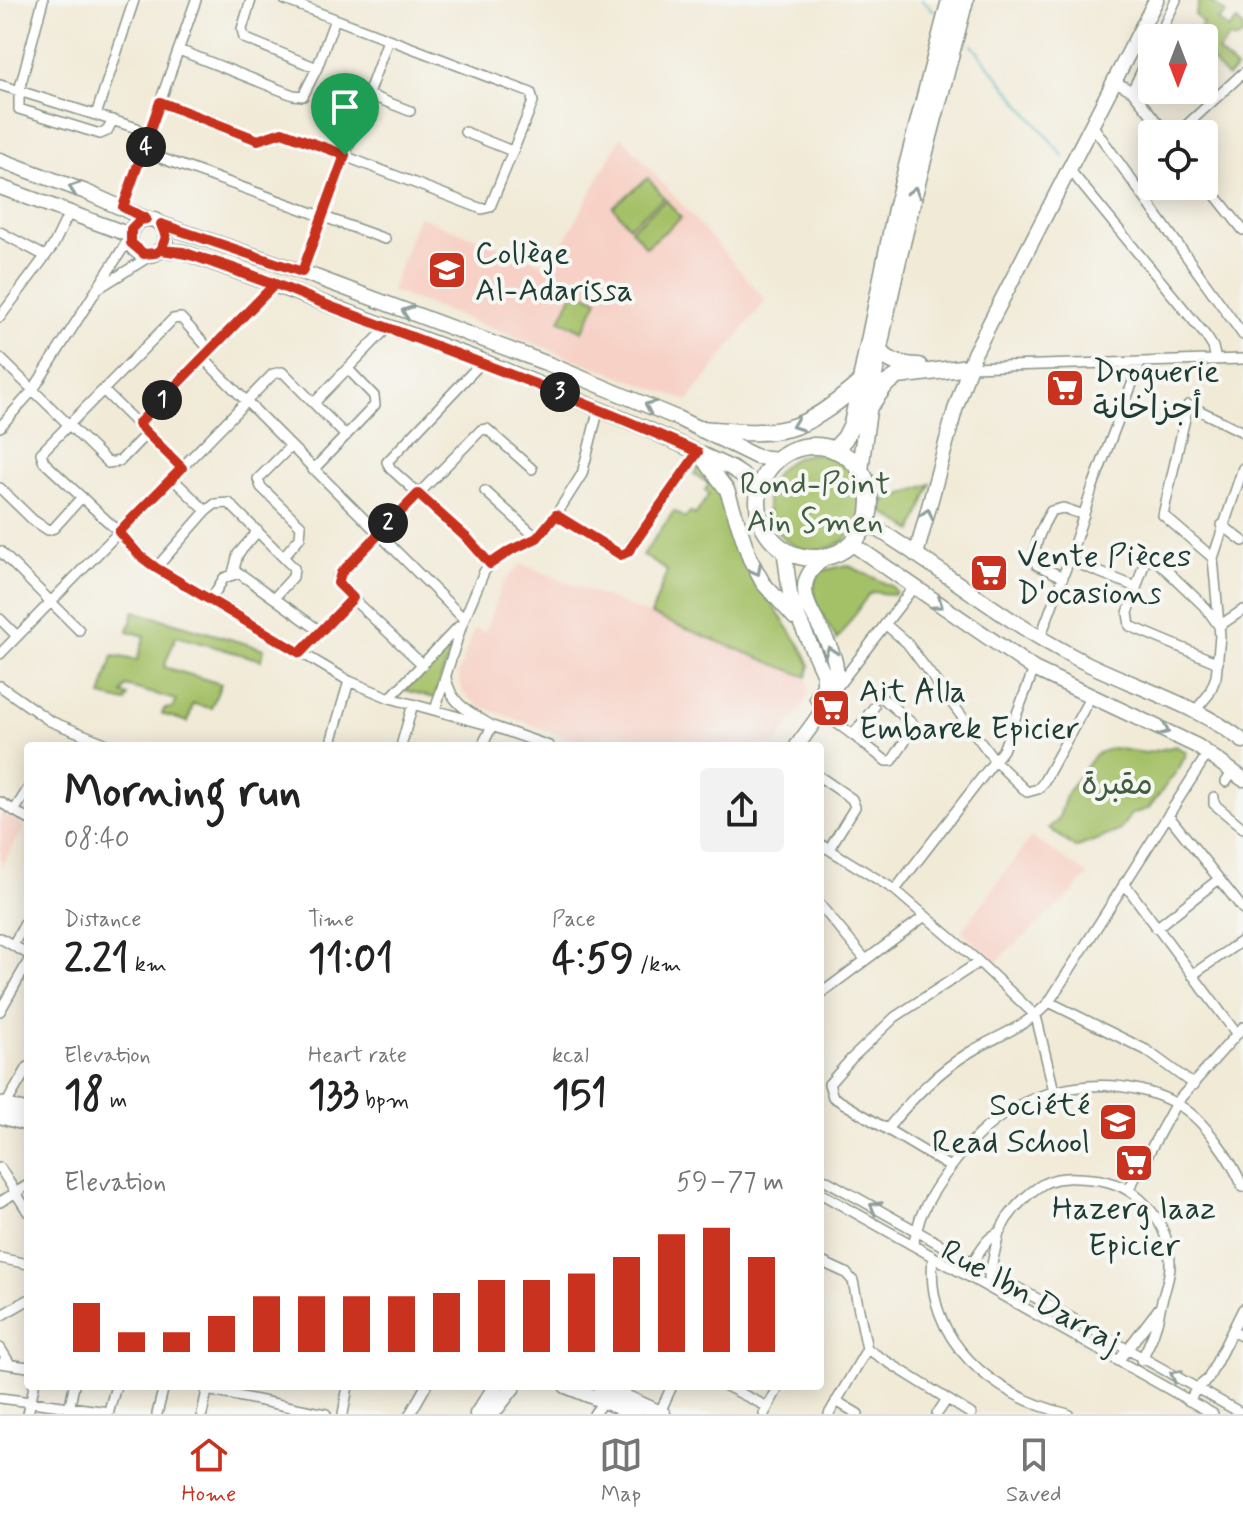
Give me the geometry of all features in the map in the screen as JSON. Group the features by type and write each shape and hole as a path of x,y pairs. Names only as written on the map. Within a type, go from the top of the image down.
{"highway":[{"path":"834,450 849,431 896,209 950,0"},
{"path":"860,471 868,407 912,199 965,0"},
{"path":"879,352 889,361 906,366 969,367"},
{"path":"868,407 886,384 898,376 969,367"},
{"path":"701,429 766,433 790,429 815,418 861,382"},
{"path":"818,446 834,450 851,460 860,471 869,493 866,522 851,543 832,554 808,557 784,548 764,526 759,509 759,492 766,473 778,459 802,447 818,446"}],"main road":[{"path":"916,555 969,367 994,312 1156,0"},
{"path":"0,160 123,207 146,219 302,272 551,365 701,429 757,457 778,459"},
{"path":"0,187 130,236 138,252 183,252 483,361 698,452 738,472 759,492"},
{"path":"130,236 135,224 146,219"},
{"path":"158,251 166,237 161,224"},
{"path":"698,452 727,490 750,559 763,583 800,622"},
{"path":"866,522 1040,638 1195,711 1243,741"},
{"path":"851,543 1034,669 1208,753 1234,777"},
{"path":"784,548 790,594 824,675 824,686 789,742"},
{"path":"800,742 836,682 830,645 805,597 805,587 813,566 832,554"},
{"path":"2,1109 24,1112"},
{"path":"2,1109 24,1122"},
{"path":"477,1414 493,1390"},
{"path":"492,1414 511,1390"},
{"path":"602,1393 662,1413"},
{"path":"602,1393 636,1414"}],"street":[{"path":"43,0 17,105 21,111 100,134 107,131 113,120"},
{"path":"96,115 134,0"},
{"path":"123,207 196,0"},
{"path":"251,0 242,29 244,38 317,68"},
{"path":"160,102 258,140 282,132 484,209 490,207 533,102 531,93 285,0"},
{"path":"1165,24 1176,0"},
{"path":"179,50 298,96 306,93 335,19"},
{"path":"302,272 388,40"},
{"path":"1192,120 1243,73"},
{"path":"1132,91 1138,79"},
{"path":"1114,81 1132,91 1156,120"},
{"path":"0,85 137,128"},
{"path":"369,95 410,111"},
{"path":"1092,125 1243,335"},
{"path":"465,132 512,151"},
{"path":"144,152 385,239"},
{"path":"1069,169 1206,336 1216,360"},
{"path":"1218,199 1243,230"},
{"path":"0,317 45,256 69,213"},
{"path":"0,232 45,256"},
{"path":"0,427 33,390 130,236"},
{"path":"99,288 158,251"},
{"path":"138,424 274,285"},
{"path":"463,621 247,403 181,318 170,321 41,453 44,462 119,532 139,555 300,653 349,681 390,698 538,742"},
{"path":"315,402 388,327"},
{"path":"0,358 108,463 120,461 147,433"},
{"path":"969,367 1243,359"},
{"path":"483,361 389,460 391,469 469,540 490,564"},
{"path":"1040,638 1140,363"},
{"path":"313,470 373,409 374,396 348,369"},
{"path":"0,654 273,374 282,372 286,375 346,436"},
{"path":"104,391 182,468"},
{"path":"1213,558 1163,515 1188,405 1243,432"},
{"path":"435,710 463,621 490,564 537,538 556,515 582,474 599,408"},
{"path":"423,665 349,595 338,583 338,576 478,432 484,429 532,469"},
{"path":"283,557 300,537 301,526 261,487 258,479 290,447"},
{"path":"556,515 618,554 625,554 698,452"},
{"path":"1195,711 1213,685 1218,663 1219,626 1213,558 1243,468"},
{"path":"172,478 206,511"},
{"path":"0,488 48,530 54,528 82,497"},
{"path":"485,491 537,538"},
{"path":"156,568 206,511 223,502 233,507 291,563 295,572 275,597"},
{"path":"1063,577 1037,565 1034,557 1037,546 1051,511 1063,508 1084,515"},
{"path":"1222,525 1243,541"},
{"path":"233,573 238,554 258,531"},
{"path":"0,551 79,630"},
{"path":"1069,560 1136,587"},
{"path":"1218,663 1130,626 1128,613 1145,561 1154,560 1206,608 1219,626"},
{"path":"211,599 224,578 233,573 246,577 320,631"},
{"path":"885,700 916,727 892,761 886,761 822,707 913,588"},
{"path":"300,653 349,595"},
{"path":"1219,626 1243,610"},
{"path":"0,619 16,635"},
{"path":"390,698 463,621"},
{"path":"885,624 899,634 925,665 996,762 1024,790 1033,792 1038,789 1091,696"},
{"path":"895,890 976,783 996,762 1012,731 1034,669"},
{"path":"446,678 456,702 492,726"},
{"path":"332,742 349,681"},
{"path":"0,686 50,721 102,742"},
{"path":"402,742 413,704"},
{"path":"853,735 874,707"},
{"path":"484,742 492,726"},
{"path":"888,1128 907,1104 947,1068 1036,1016 1049,1002 1208,753"},
{"path":"824,780 852,799 855,807 825,847 895,890 1036,1016 1054,1091"},
{"path":"14,811 24,795"},
{"path":"1214,797 1214,804 1243,828"},
{"path":"0,802 24,817"},
{"path":"1168,815 1243,909"},
{"path":"1156,928 1219,879"},
{"path":"1124,883 1192,975 1239,1030 1176,1103 1129,1189"},
{"path":"824,910 865,959"},
{"path":"824,991 925,916"},
{"path":"13,945 24,925"},
{"path":"0,938 24,952"},
{"path":"1192,975 1243,940"},
{"path":"950,1167 833,1097 824,1087 887,1024 979,962"},
{"path":"0,1011 24,969"},
{"path":"1049,1002 1146,1050 1194,1085"},
{"path":"2,1109 24,1073"},
{"path":"912,1245 919,1232 920,1217 950,1167 983,1130 1004,1112 1054,1091 1102,1085 1130,1089 1176,1103 1192,1116 1230,1159 1243,1187"},
{"path":"0,1168 24,1206"},
{"name":"Rue Ibn Darraj","path":"824,1179 1243,1414"},
{"path":"965,1274 988,1240 999,1232 1024,1199 1043,1184 1057,1179 1090,1179 1129,1189 1149,1207 1160,1224 1170,1264 1157,1329 1136,1370"},
{"path":"0,1202 24,1188"},
{"name":"Rue Ibn Darraj","path":"824,1195 1213,1414"},
{"path":"899,1237 906,1225 920,1217"},
{"path":"985,1285 992,1273 999,1232"},
{"path":"933,1257 931,1274 934,1298 957,1345 996,1384 1022,1399 1062,1413"},
{"path":"0,1258 24,1263"},
{"path":"824,1263 841,1270 853,1281 867,1349 829,1414"},
{"path":"0,1316 24,1302"},
{"path":"1119,1360 1160,1307"},
{"path":"1189,1401 1197,1388 1208,1379 1243,1309"},
{"path":"1232,1331 1243,1337"},
{"path":"0,1348 5,1363"},
{"path":"867,1349 971,1414"},
{"path":"1200,1407 1208,1394 1208,1379"},
{"path":"28,1414 33,1390"},
{"path":"69,1411 73,1390"},
{"path":"0,1398 69,1411 108,1413 115,1390"},
{"path":"157,1414 163,1390"},
{"path":"202,1414 208,1390"},
{"path":"217,1390 326,1414"},
{"path":"343,1414 347,1390"},
{"path":"410,1414 424,1390"},
{"path":"662,1413 671,1390"},
{"path":"733,1390 766,1410 777,1390"},
{"path":"594,1414 602,1393"},
{"path":"937,1414 947,1399"},
{"path":"836,1401 858,1414"}],"shaded area":[{"path":"621,136 766,300 688,401 391,291 418,216 551,267"},
{"path":"521,564 807,677 809,695 778,742 579,742 479,706 463,693 458,674 474,629 485,632 502,584"},
{"path":"0,812 24,829 0,868"},
{"path":"1031,837 1089,875 996,962 962,931"}],"green space":[{"path":"1200,0 1208,0 1226,13 1218,21 1229,29 1237,21 1243,27 1243,35 1236,40 1229,38 1218,52 1218,24 1202,24 1195,15"},
{"path":"1218,52 1236,69 1227,77 1218,68"},
{"path":"648,178 664,198 629,226 613,207"},
{"path":"666,200 681,218 646,247 631,229"},
{"path":"575,289 598,300 583,331 560,320"},
{"name":"Rond-Point Ain Smen","path":"806,454 824,454 842,462 855,475 863,493 860,521 842,542 824,550 806,550 788,542 775,529 767,511 767,493 775,475 788,462"},
{"path":"699,466 722,495 747,567 803,650 810,665 807,677 651,615 667,571 643,555 674,511 685,518 690,512 695,515 709,495 705,490 709,484 694,474"},
{"path":"931,484 913,531 880,510 884,501"},
{"path":"847,565 893,587 896,592 894,595 874,592 868,595 837,640 818,606 814,589 821,571"},
{"path":"134,611 264,649 261,660 176,636 164,667 221,684 211,708 193,704 188,722 162,714 164,709 173,708 176,700 126,686 122,694 128,696 126,702 101,696 113,656 137,660 145,636 128,631"},
{"path":"453,644 434,698 405,690"},
{"name":"مقبرة","path":"1176,746 1187,753 1179,768 1148,809 1131,814 1119,831 1075,848 1049,828 1058,820 1067,793 1095,754 1113,748 1146,753"}],"waterway":[{"path":"922,0 933,10"},
{"path":"972,45 1064,157"}],"place":[{"name":"Collège Al-Adarissa","path":"447,270"},
{"name":"Droguerie أجزاخانة","path":"1065,388"},
{"name":"Vente Pièces D'ocasions","path":"989,573"},
{"name":"Ait Alla Embarek Epicier","path":"831,708"},
{"name":"Société Read School","path":"1118,1122"},
{"name":"Hazerg Iaaz Epicier","path":"1134,1163"}],"route":[{"path":"345,155 282,132 258,140 160,102 123,207 146,219 140,220 131,229 131,243 138,252 149,255 161,250 183,252 274,285 429,343 483,361 698,452 628,552 621,555 556,515 537,538 490,564 469,540 418,494 338,576 340,587 353,598 300,653 156,568 139,555 119,532 182,468 138,424 274,285 183,252 161,250 166,237 161,224 302,272 345,155"}]}
